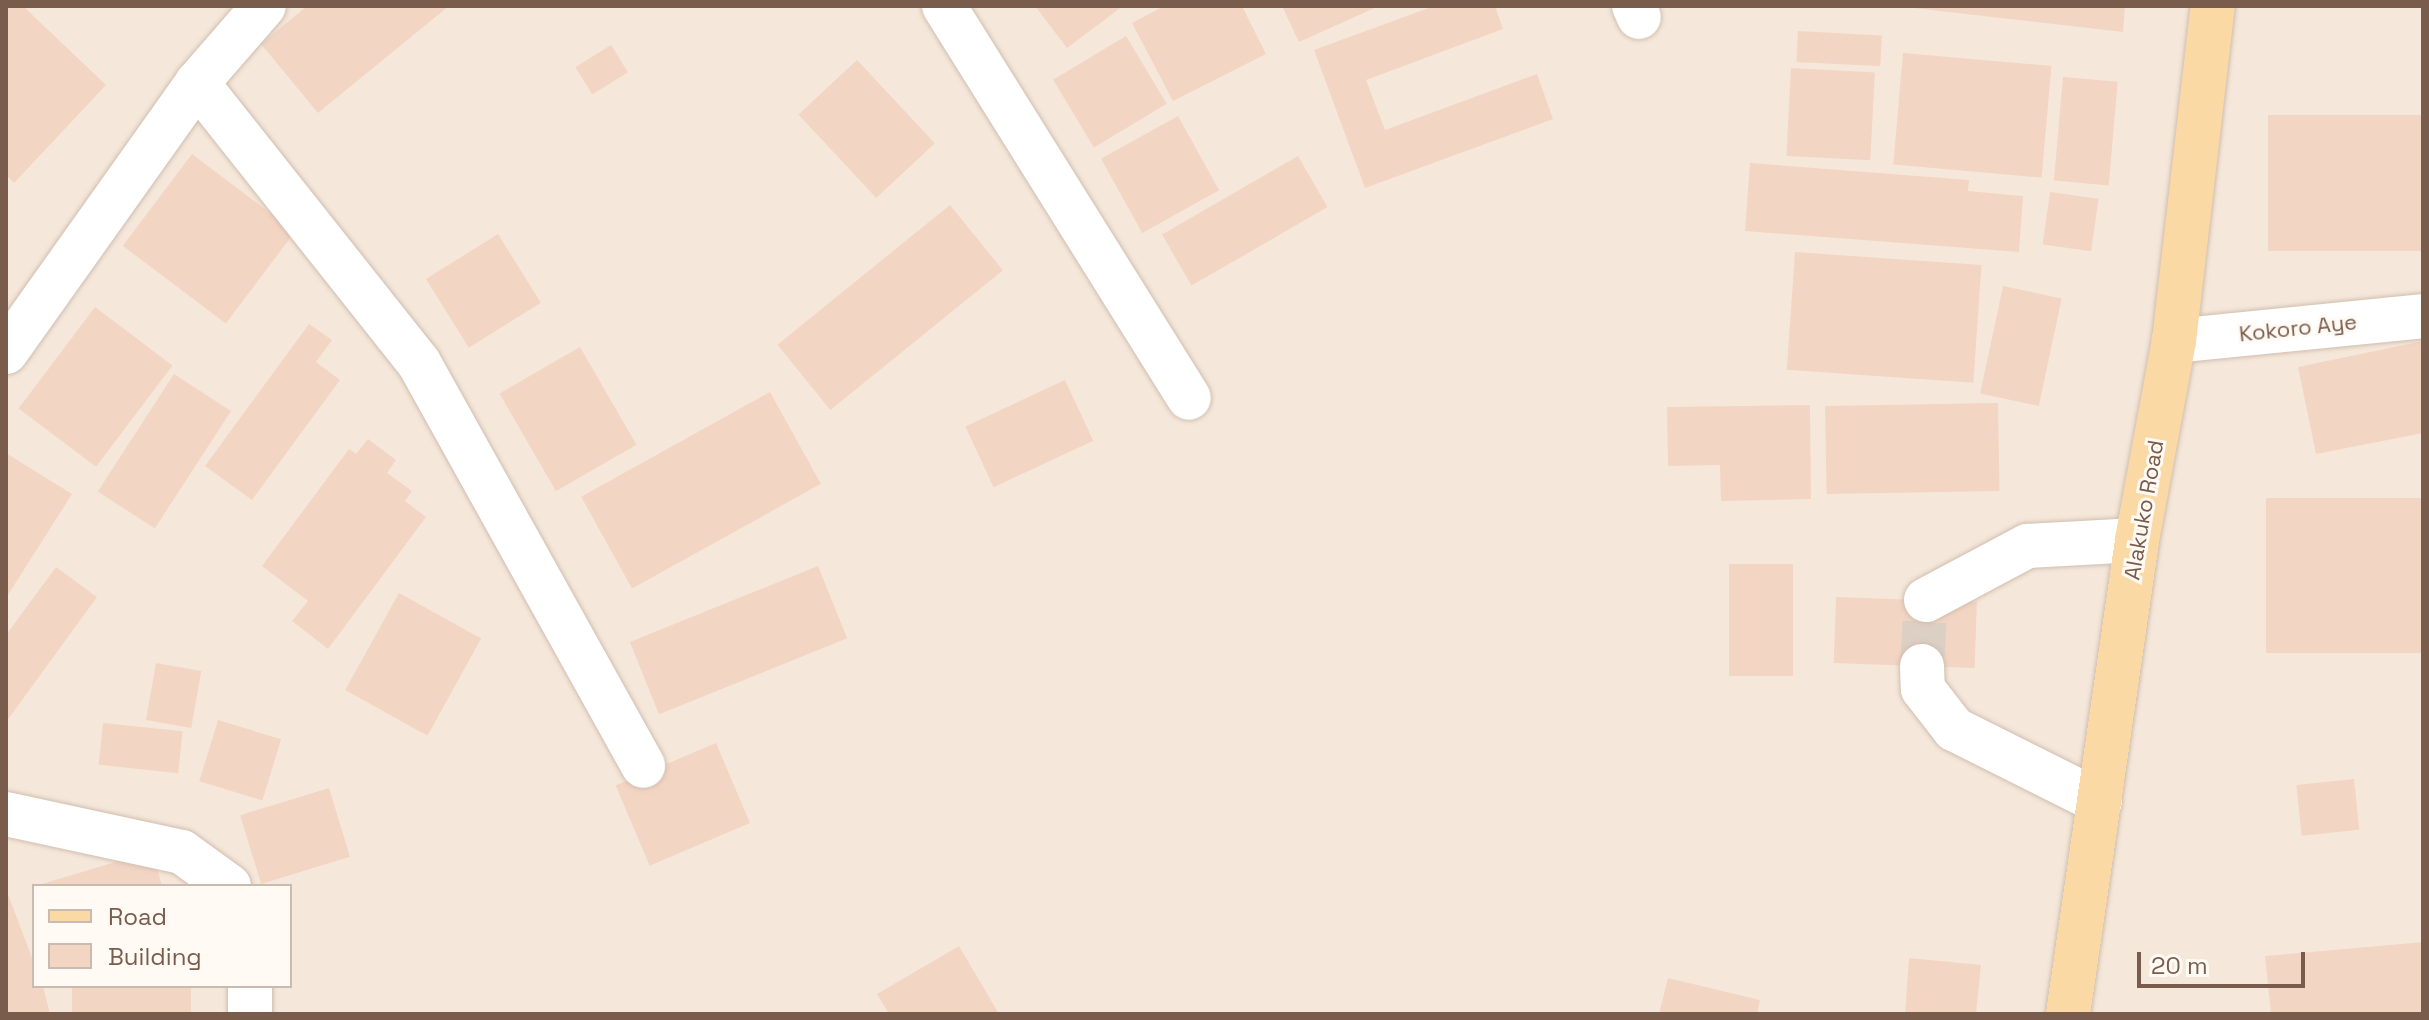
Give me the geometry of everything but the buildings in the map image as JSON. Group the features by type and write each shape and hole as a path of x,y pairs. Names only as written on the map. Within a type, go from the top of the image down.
{"main road":[{"name":"Alakuko Road","path":"2068,1014 2137,540 2174,341 2213,6"}],"street":[{"path":"6,352 197,83 264,6"},
{"path":"944,6 1189,398"},
{"path":"197,83 419,363 643,766"},
{"name":"Kokoro Aye","path":"2174,341 2423,316"},
{"path":"1926,600 2027,546 2137,540"},
{"path":"1922,666 1923,689 1954,729 2100,802"},
{"path":"6,814 182,852 226,884"},
{"path":"250,988 250,1014"}],"shaded area":[{"path":"6,6 2423,6 2423,1014 6,1014"}],"tunnel":[{"path":"1922,666 1926,600"}]}
